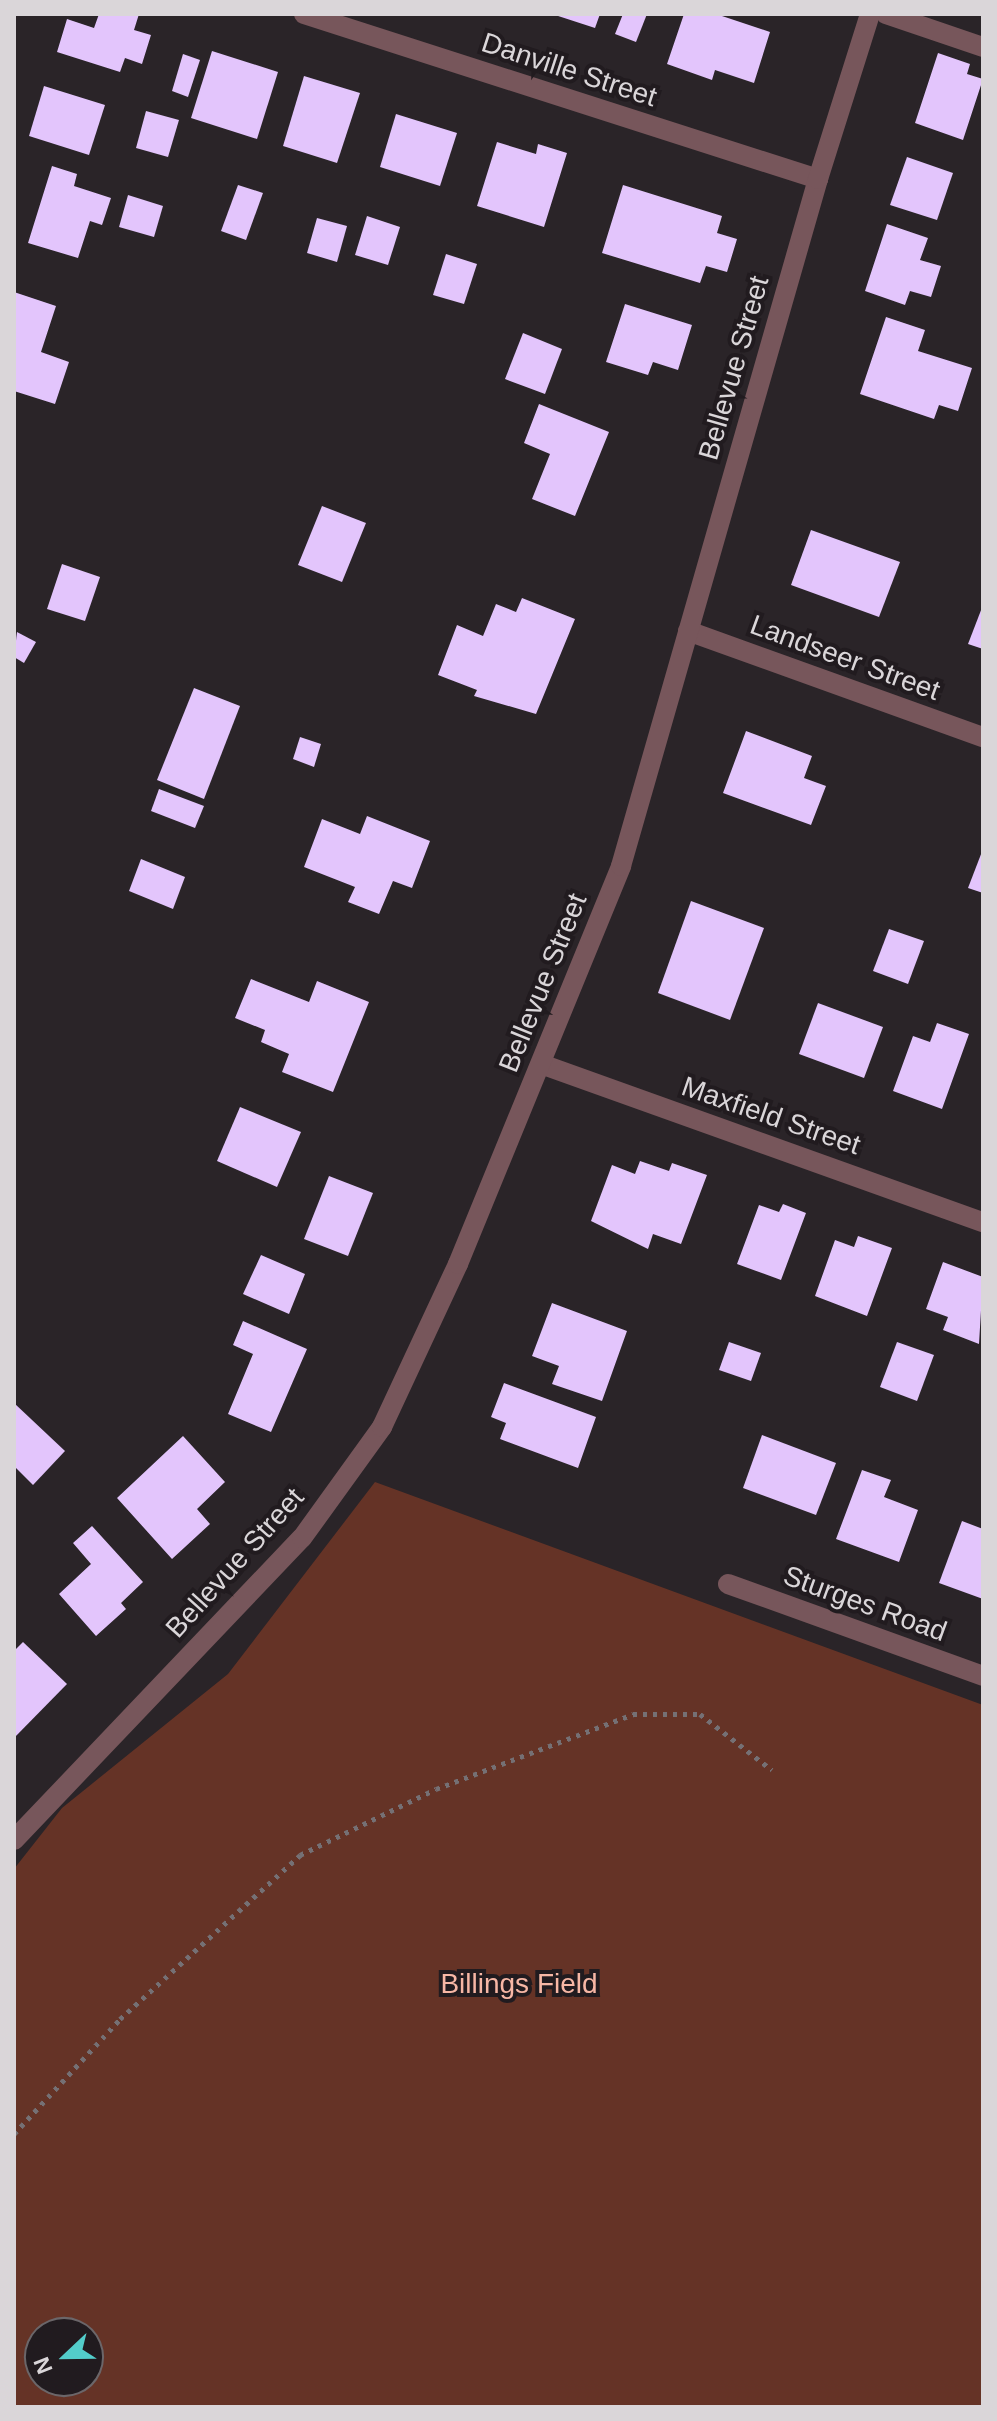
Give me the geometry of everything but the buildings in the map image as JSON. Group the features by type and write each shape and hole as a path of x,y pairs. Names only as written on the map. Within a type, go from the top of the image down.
{"street":[{"name":"Danville Street","path":"304,14 818,179"},
{"name":"Bellevue Street","path":"14,1840 302,1538 382,1427 541,1064 621,866 818,179 870,14"},
{"path":"886,14 983,47"},
{"name":"Landseer Street","path":"688,631 983,737"},
{"name":"Maxfield Street","path":"541,1064 983,1222"},
{"name":"Sturges Road","path":"728,1584 983,1676"}],"path":[{"path":"14,2134 120,2019 300,1855 436,1789 633,1714 700,1714 772,1770"}],"green space":[{"name":"Billings Field","path":"375,1482 983,1705 983,2407 14,2407 14,1869 62,1808 228,1674"}]}
